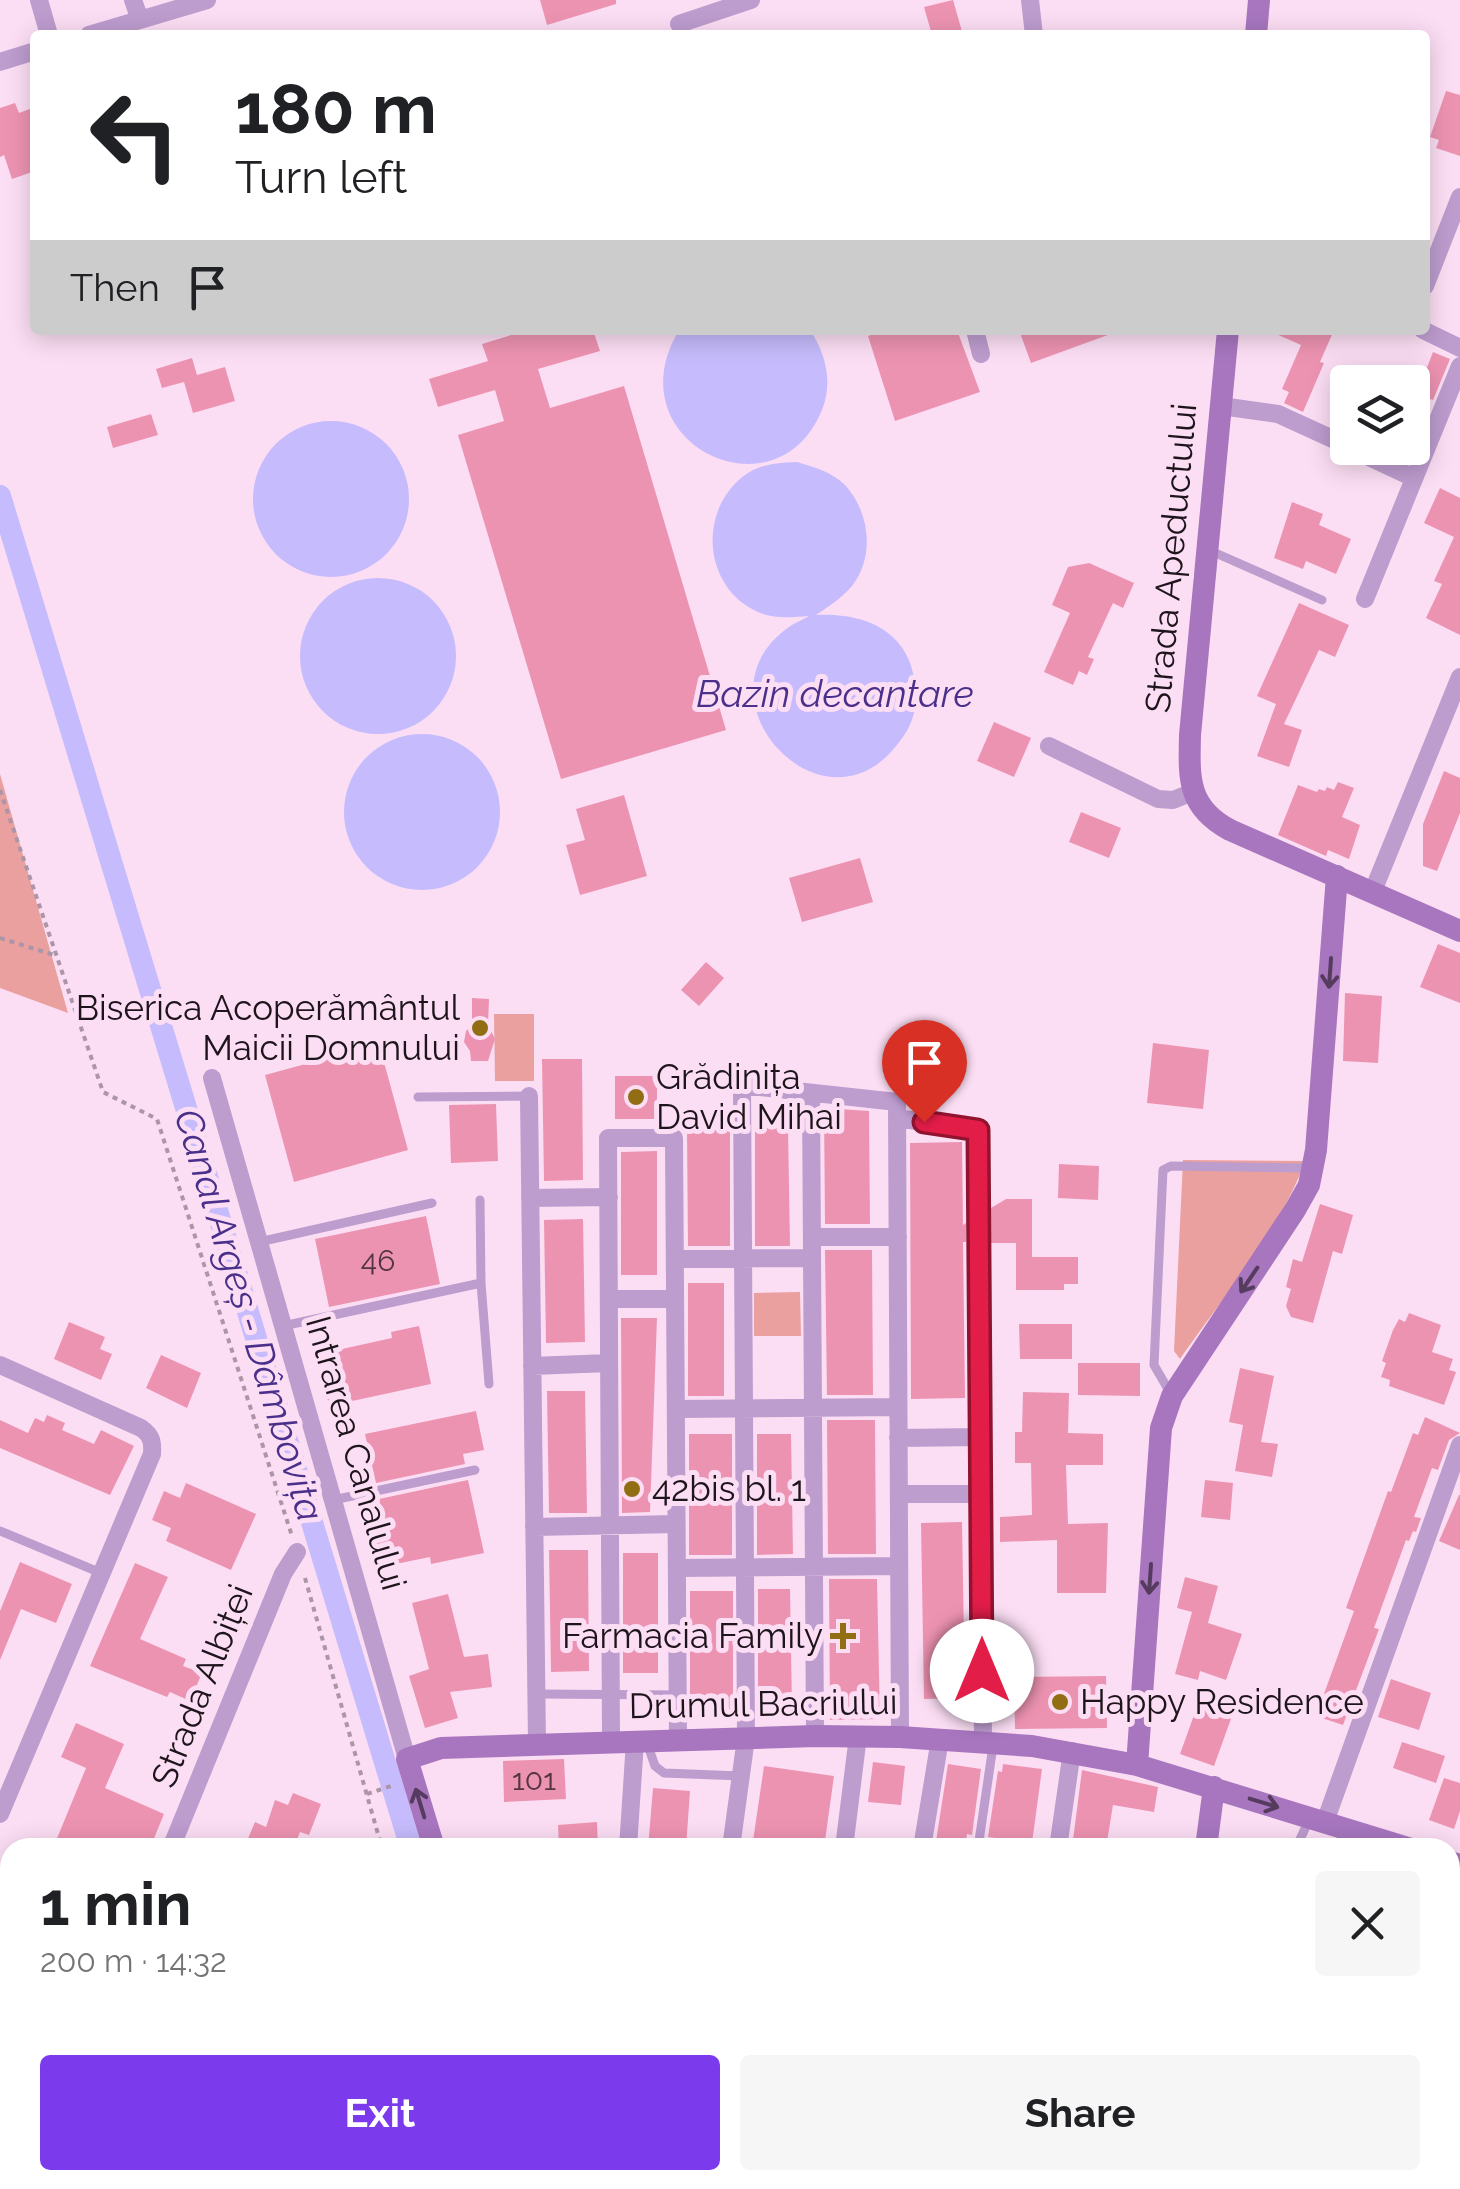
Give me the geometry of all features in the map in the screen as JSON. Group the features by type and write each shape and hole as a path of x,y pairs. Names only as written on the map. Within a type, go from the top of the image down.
{"street":[{"path":"39,0 48,30"},
{"path":"134,0 140,20"},
{"path":"106,30 207,0"},
{"path":"679,24 751,0"},
{"path":"1030,0 1033,30"},
{"path":"1256,30 1259,0"},
{"path":"0,62 30,53"},
{"path":"1430,273 1460,196"},
{"path":"1430,333 1460,348"},
{"path":"976,335 981,354"},
{"name":"Strada Apeductului","path":"1193,792 1190,735 1228,335"},
{"path":"1365,599 1460,366"},
{"path":"1221,406 1278,414 1330,438"},
{"path":"1387,465 1414,478"},
{"path":"1373,891 1460,677"},
{"path":"1049,746 1158,799 1173,800 1193,792 1214,821 1460,931"},
{"path":"1137,1764 1162,1428 1172,1396 1296,1210 1313,1168 1337,876"},
{"name":"Intrarea Canalului","path":"212,1078 431,1838"},
{"path":"732,1838 746,1738 742,1085 897,1102 900,1737"},
{"path":"811,1093 815,1736"},
{"path":"529,1096 537,1743"},
{"path":"897,1118 978,1130 980,1494 988,1743"},
{"path":"628,1838 631,1741 611,1695 608,1138 674,1138 678,1740"},
{"path":"530,1198 609,1197"},
{"path":"812,1237 898,1237"},
{"path":"674,1259 812,1258"},
{"path":"609,1299 675,1298"},
{"path":"532,1366 609,1363"},
{"path":"0,1365 150,1434 152,1454 0,1814"},
{"path":"676,1410 898,1407"},
{"path":"898,1438 980,1437"},
{"path":"1318,1819 1460,1444"},
{"path":"899,1494 980,1494"},
{"path":"534,1527 676,1524"},
{"name":"Strada Albiței","path":"175,1838 283,1574 297,1552"},
{"path":"677,1568 899,1566"},
{"name":"Drumul Bacriului","path":"410,1769 453,1746 815,1736 940,1739 1072,1751 1137,1764 1377,1838"},
{"path":"845,1838 858,1736"},
{"path":"924,1838 940,1739"},
{"path":"1059,1838 1072,1751"},
{"path":"1207,1838 1214,1788"}],"lane":[{"path":"1208,550 1322,600"},
{"path":"418,1098 529,1096"},
{"path":"1172,1396 1154,1365 1162,1170 1172,1166 1313,1168"},
{"path":"480,1200 481,1283 489,1384"},
{"path":"258,1242 432,1203"},
{"path":"283,1326 481,1283"},
{"path":"333,1500 475,1470"},
{"path":"0,1531 101,1573"},
{"path":"536,1694 678,1694"},
{"path":"631,1741 664,1773 741,1776"},
{"path":"979,1838 988,1743"},
{"path":"1304,1838 1318,1819"}],"path":[{"path":"0,790 104,1092 157,1119 297,1552 379,1838"},
{"path":"0,938 54,955"},
{"path":"367,1794 410,1769"}],"shaded area":[{"path":"0,774 68,1013 0,988"},
{"path":"494,1014 534,1014 534,1081 495,1081"},
{"path":"1183,1160 1305,1161 1266,1237 1180,1359 1174,1351"},
{"path":"800,1292 801,1336 754,1336 754,1293"}],"water":[{"path":"677,335 813,335 824,358 827,389 822,410 800,443 771,461 739,463 708,454 683,434 667,406 664,370"},
{"path":"331,421 361,427 386,444 403,469 409,499 403,529 386,554 361,571 331,577 301,571 276,554 259,529 253,499 259,469 276,444 301,427"},
{"name":"Bazin decantare","path":"797,462 829,473 845,485 860,508 866,535 864,562 852,586 816,615 858,619 890,635 902,648 915,684 914,714 906,732 890,753 860,773 829,777 800,766 775,746 759,718 753,687 762,655 789,627 809,616 769,616 743,603 728,588 713,550 713,529 729,490 757,468"},
{"path":"378,578 408,584 433,601 450,626 456,656 450,686 433,711 408,728 378,734 348,728 323,711 306,686 300,656 306,626 323,601 348,584"},
{"path":"422,734 452,740 477,757 494,782 500,812 494,842 477,867 452,884 422,890 392,884 367,867 350,842 344,812 350,782 367,757 392,740"}],"building":[{"path":"540,0 616,0 616,4 547,25"},
{"path":"953,0 962,30 931,30 924,7"},
{"path":"1446,91 1460,95 1460,156 1436,148 1439,140 1430,137"},
{"path":"15,103 19,113 30,109 30,173 12,179 4,155 0,157 0,108"},
{"path":"512,335 595,335 600,351 538,369 550,408 624,386 726,730 561,779 458,435 504,421 495,390 438,407 429,379 488,361 482,344"},
{"path":"959,335 980,392 895,421 868,336"},
{"path":"1021,335 1108,335 1031,363"},
{"path":"1278,335 1332,335 1303,412 1284,403 1289,392 1282,389 1301,345"},
{"path":"1433,352 1450,359 1433,400 1430,399 1428,365"},
{"path":"192,358 197,375 225,367 235,401 193,413 184,382 162,388 156,369"},
{"path":"151,414 158,435 113,448 107,427"},
{"path":"1440,488 1460,498 1460,635 1426,618 1442,584 1434,581 1454,537 1424,523"},
{"path":"1292,502 1323,514 1319,525 1351,539 1336,574 1306,561 1303,569 1274,558"},
{"path":"1089,563 1134,583 1123,608 1113,603 1088,657 1094,659 1087,675 1079,671 1073,685 1044,672 1070,613 1052,605 1068,567"},
{"path":"1299,603 1349,625 1335,657 1319,650 1284,724 1302,730 1289,767 1257,756 1276,704 1257,696"},
{"path":"994,722 1031,738 1014,777 977,761"},
{"path":"1444,771 1460,778 1460,813 1437,871 1423,866 1423,824"},
{"path":"1338,782 1354,788 1342,817 1360,825 1349,859 1328,850 1326,856 1278,835 1298,785 1317,792 1327,787 1334,790"},
{"path":"624,795 647,876 580,895 566,845 585,840 576,809"},
{"path":"1081,812 1121,828 1109,858 1069,842"},
{"path":"860,858 873,902 802,922 789,878"},
{"path":"1438,944 1460,953 1460,1003 1420,987"},
{"path":"706,962 724,978 699,1006 681,990"},
{"path":"1345,993 1382,996 1378,1063 1343,1061"},
{"name":"Biserica Acoperământul Maicii Domnului","path":"472,998 489,999 488,1025 495,1039 488,1061 471,1061 464,1042 472,1025"},
{"path":"1153,1043 1209,1050 1203,1109 1147,1103"},
{"path":"379,1044 408,1150 294,1182 265,1075"},
{"path":"542,1059 582,1059 583,1180 544,1181"},
{"name":"Grădinița David Mihai","path":"615,1076 657,1076 657,1119 615,1119"},
{"path":"496,1104 498,1161 451,1163 449,1105"},
{"path":"824,1108 869,1111 870,1224 825,1224"},
{"path":"755,1127 788,1127 790,1246 755,1246"},
{"path":"687,1130 730,1130 730,1246 688,1246"},
{"path":"962,1142 963,1225 966,1223 965,1398 911,1399 910,1143"},
{"path":"657,1151 657,1275 621,1275 621,1152"},
{"path":"1059,1164 1099,1166 1098,1200 1058,1198"},
{"path":"1006,1199 1032,1199 1032,1257 1078,1257 1078,1284 1064,1284 1064,1290 1016,1290 1016,1243 991,1243 991,1208"},
{"path":"1320,1204 1353,1215 1342,1254 1333,1251 1313,1323 1291,1317 1286,1306 1291,1289 1286,1287 1293,1259 1302,1262"},
{"path":"426,1216 440,1284 329,1307 315,1239"},
{"path":"583,1219 585,1342 546,1343 544,1220"},
{"path":"825,1250 872,1250 873,1395 827,1395"},
{"path":"688,1283 724,1283 724,1396 688,1396"},
{"path":"1409,1313 1441,1325 1432,1352 1453,1359 1449,1370 1456,1372 1444,1405 1389,1386 1390,1380 1381,1377 1393,1330 1399,1319 1405,1322"},
{"path":"621,1318 657,1318 650,1512 622,1513"},
{"path":"69,1322 105,1337 100,1349 112,1354 101,1380 54,1359"},
{"path":"1019,1324 1072,1324 1072,1359 1020,1359"},
{"path":"419,1326 431,1384 329,1406 316,1346 340,1341 342,1349 392,1338 391,1332"},
{"path":"161,1355 201,1373 187,1408 146,1388"},
{"path":"1078,1363 1140,1363 1140,1396 1078,1395"},
{"path":"1240,1368 1274,1376 1261,1442 1278,1444 1272,1477 1235,1471 1243,1425 1229,1422"},
{"path":"547,1391 585,1391 587,1513 549,1513"},
{"path":"1023,1392 1069,1393 1068,1433 1103,1434 1103,1465 1066,1465 1068,1524 1108,1523 1106,1593 1057,1593 1057,1540 1000,1542 1000,1517 1032,1515 1031,1463 1015,1463 1015,1432 1022,1432"},
{"path":"476,1411 484,1450 463,1454 465,1464 376,1483 365,1434"},
{"path":"47,1415 65,1423 62,1430 94,1444 101,1430 134,1446 110,1495 0,1448 0,1420 28,1433 35,1418 44,1422"},
{"path":"1425,1417 1460,1433 1449,1440 1438,1470 1432,1468 1414,1517 1421,1518 1416,1532 1406,1540 1374,1628 1379,1629 1343,1725 1316,1716 1354,1611 1346,1608 1388,1491 1391,1492 1413,1433 1418,1435"},
{"path":"827,1420 875,1420 876,1554 828,1554"},
{"path":"689,1434 732,1434 732,1555 689,1555"},
{"path":"757,1434 791,1434 793,1554 757,1555"},
{"path":"468,1480 484,1553 431,1564 430,1557 376,1568 362,1507 380,1503 379,1499"},
{"path":"1205,1480 1233,1483 1230,1520 1201,1517"},
{"path":"186,1483 256,1514 231,1570 166,1541 171,1528 152,1520 164,1491 180,1498"},
{"path":"1460,1495 1460,1550 1439,1541"},
{"path":"962,1522 965,1698 924,1699 921,1523"},
{"path":"549,1550 588,1550 589,1671 551,1672"},
{"path":"623,1553 658,1553 658,1673 623,1673"},
{"path":"20,1562 72,1584 56,1623 21,1609 0,1660 0,1611"},
{"path":"135,1563 168,1577 140,1639 186,1659 183,1666 202,1673 190,1701 170,1692 167,1697 90,1666"},
{"path":"1185,1577 1218,1586 1208,1623 1242,1634 1226,1680 1200,1671 1198,1680 1175,1674 1192,1612 1177,1608"},
{"path":"829,1579 877,1579 880,1719 830,1720"},
{"path":"758,1589 790,1589 792,1708 758,1709"},
{"path":"690,1591 733,1591 733,1709 728,1712 690,1712"},
{"path":"448,1594 464,1657 488,1654 492,1687 450,1692 458,1718 425,1728 409,1676 429,1669 412,1603"},
{"name":"Happy Residence","path":"1106,1676 1107,1728 1015,1729 1014,1677"},
{"path":"1391,1679 1431,1693 1419,1730 1378,1717"},
{"path":"1198,1704 1232,1716 1214,1766 1180,1754"},
{"path":"76,1723 124,1744 105,1788 164,1814 154,1838 57,1838 86,1768 61,1757"},
{"path":"1402,1742 1445,1756 1436,1783 1393,1768"},
{"path":"564,1759 566,1799 504,1802 503,1761"},
{"path":"873,1762 905,1766 901,1805 868,1802"},
{"path":"948,1764 981,1769 972,1835 937,1838"},
{"path":"1003,1764 1042,1769 1033,1838 988,1837 998,1771 1002,1772"},
{"path":"764,1766 834,1776 825,1838 753,1838"},
{"path":"1082,1770 1158,1787 1154,1812 1113,1805 1108,1838 1073,1838"},
{"path":"1444,1778 1460,1783 1460,1811 1454,1829 1429,1820"},
{"path":"653,1788 690,1791 687,1838 649,1838"},
{"path":"293,1793 321,1804 309,1835 300,1832 298,1838 248,1838 255,1822 266,1827 275,1800 288,1805"},
{"path":"597,1822 598,1838 559,1838 558,1825"}],"waterway":[{"name":"Canal Argeș - Dâmbovița","path":"0,496 408,1838"}],"place":[{"name":"Biserica Acoperământul Maicii Domnului","path":"480,1028"},
{"name":"Grădinița David Mihai","path":"636,1097"},
{"name":"42bis bl. 1","path":"632,1489"},
{"name":"Farmacia Family","path":"843,1636"},
{"name":"Happy Residence","path":"1060,1702"}],"route":[{"path":"924,1122 978,1130 982,1671"}]}
